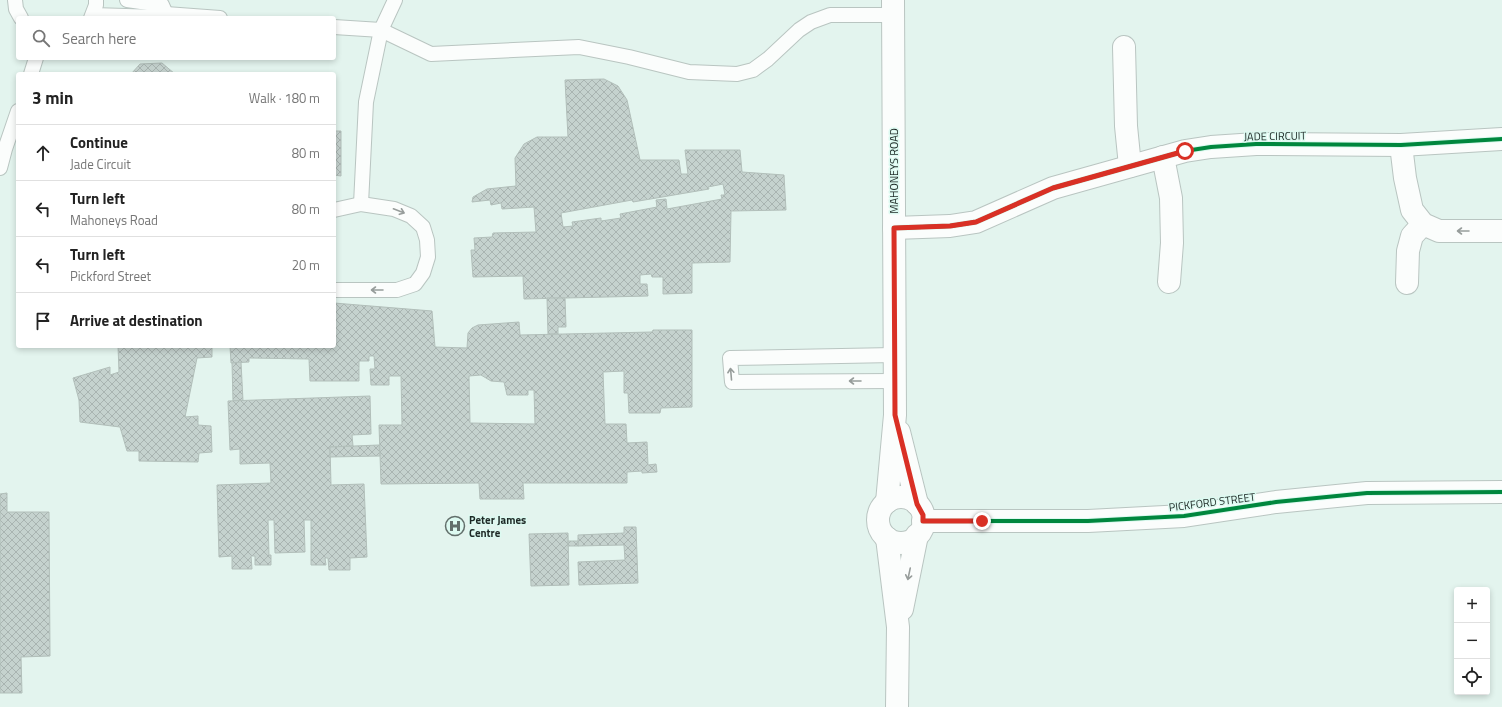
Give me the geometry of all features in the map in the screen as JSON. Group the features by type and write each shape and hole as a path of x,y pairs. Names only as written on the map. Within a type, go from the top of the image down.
{"street":[{"name":"MAHONEYS ROAD","path":"887,502 895,415 893,8"},
{"path":"1124,47 1126,126 1130,166"},
{"name":"JADE CIRCUIT","path":"894,228 950,226 976,222 1053,188 1185,151 1211,147 1256,144 1401,145 1502,139"},
{"path":"1401,145 1404,178 1412,210 1423,224 1439,230 1502,231"},
{"path":"1163,157 1171,198 1172,243 1169,282"},
{"path":"1407,283 1408,251 1412,236 1423,224"},
{"name":"MAHONEYS ROAD","path":"895,415 919,520 898,627"},
{"name":"PICKFORD STREET","path":"919,520 1088,521 1177,516 1276,502 1366,493 1502,492"},
{"path":"899,497 912,500 919,520 912,540 906,542 893,541 887,538 879,527 879,513 887,502 893,498 899,497"},
{"name":"MAHONEYS ROAD","path":"887,538 898,627 897,707"}],"lane":[{"path":"15,0 16,9 19,16"},
{"path":"92,16 96,0"},
{"path":"127,0 162,5 166,14"},
{"path":"361,204 366,102 381,30 395,0"},
{"path":"336,27 381,30 431,54 579,47 629,57 690,72 737,74 753,70 768,59 799,30 811,22 830,15 893,8"},
{"path":"161,16 166,14 193,16"},
{"path":"32,72 35,60"},
{"path":"0,168 16,117"},
{"path":"336,210 361,204 394,209 411,216 423,227 427,240 428,257 424,273 415,284 397,290 336,290"},
{"path":"894,355 730,358 732,382 894,382"}],"building":[{"path":"162,63 173,72 133,72 140,64"},
{"path":"604,79 618,86 627,100 640,160 679,160 681,174 688,174 685,150 740,150 742,172 784,175 786,210 731,211 730,262 692,263 692,293 663,294 663,277 652,277 651,274 640,275 640,284 647,284 648,296 524,299 523,276 473,277 471,250 475,250 474,238 492,237 493,233 536,232 534,207 502,209 501,203 491,205 490,200 472,202 473,197 487,189 516,186 515,158 524,144 537,137 568,137 565,80","holes":["723,184 725,195 721,195 722,199 667,209 666,199 656,200 657,207 620,214 621,218 601,221 601,218 572,222 573,226 563,227 561,213 632,200 633,202 709,189 708,187"]},
{"path":"336,131 341,131 341,176 336,175"},
{"path":"547,298 565,298 566,327 558,327 558,334 548,334"},
{"path":"336,303 432,311 435,347 467,348 468,333 472,328 478,325 519,322 520,335 692,330 692,407 661,408 660,413 629,413 628,393 624,393 624,371 603,372 605,424 626,424 627,443 647,442 648,465 656,464 657,472 627,472 627,483 523,483 524,499 480,499 479,483 381,484 379,425 402,425 401,376 389,376 389,385 371,385 370,369 375,369 374,356 369,356 369,361 359,361 359,381 310,381 309,359 249,358 249,362 231,363 230,348 336,348","holes":["481,375 491,381 504,382 507,395 528,395 528,390 534,390 535,424 470,423 469,376"]},
{"path":"118,348 212,348 212,357 197,358 185,417 198,416 198,425 211,426 212,452 199,453 198,462 139,461 139,451 127,451 120,427 80,422 79,400 73,378 110,367 110,375 119,372"},
{"path":"241,362 243,401 233,401 232,363"},
{"path":"370,396 371,434 352,435 353,446 330,447 331,485 364,484 367,557 350,558 350,570 329,570 328,558 325,558 326,565 311,565 311,520 304,520 305,552 275,553 274,520 268,520 269,555 271,555 271,565 255,565 255,556 251,556 252,569 232,569 232,556 219,557 217,485 271,483 270,463 240,464 240,449 230,450 228,401"},
{"path":"379,445 380,456 330,457 330,447"},
{"path":"7,493 7,512 49,512 50,656 21,657 22,693 0,693 0,494"},
{"path":"624,527 636,527 638,583 579,585 578,562 625,560 624,545 578,546 578,535 624,533"},
{"path":"568,533 569,585 531,586 529,534"},
{"path":"568,541 578,541 578,546 568,546"}],"cycle path":[{"path":"894,228 950,226 976,222 1053,188 1185,151 1211,147 1256,144 1401,145 1502,139"},
{"path":"923,521 1088,521 1184,516 1276,502 1367,493 1502,492"}],"place":[{"name":"Peter James Centre","path":"455,526"}],"route":[{"path":"982,521 923,521 921,509 917,504 895,415 894,228 950,226 976,222 1053,188 1098,174 1185,151"}]}
